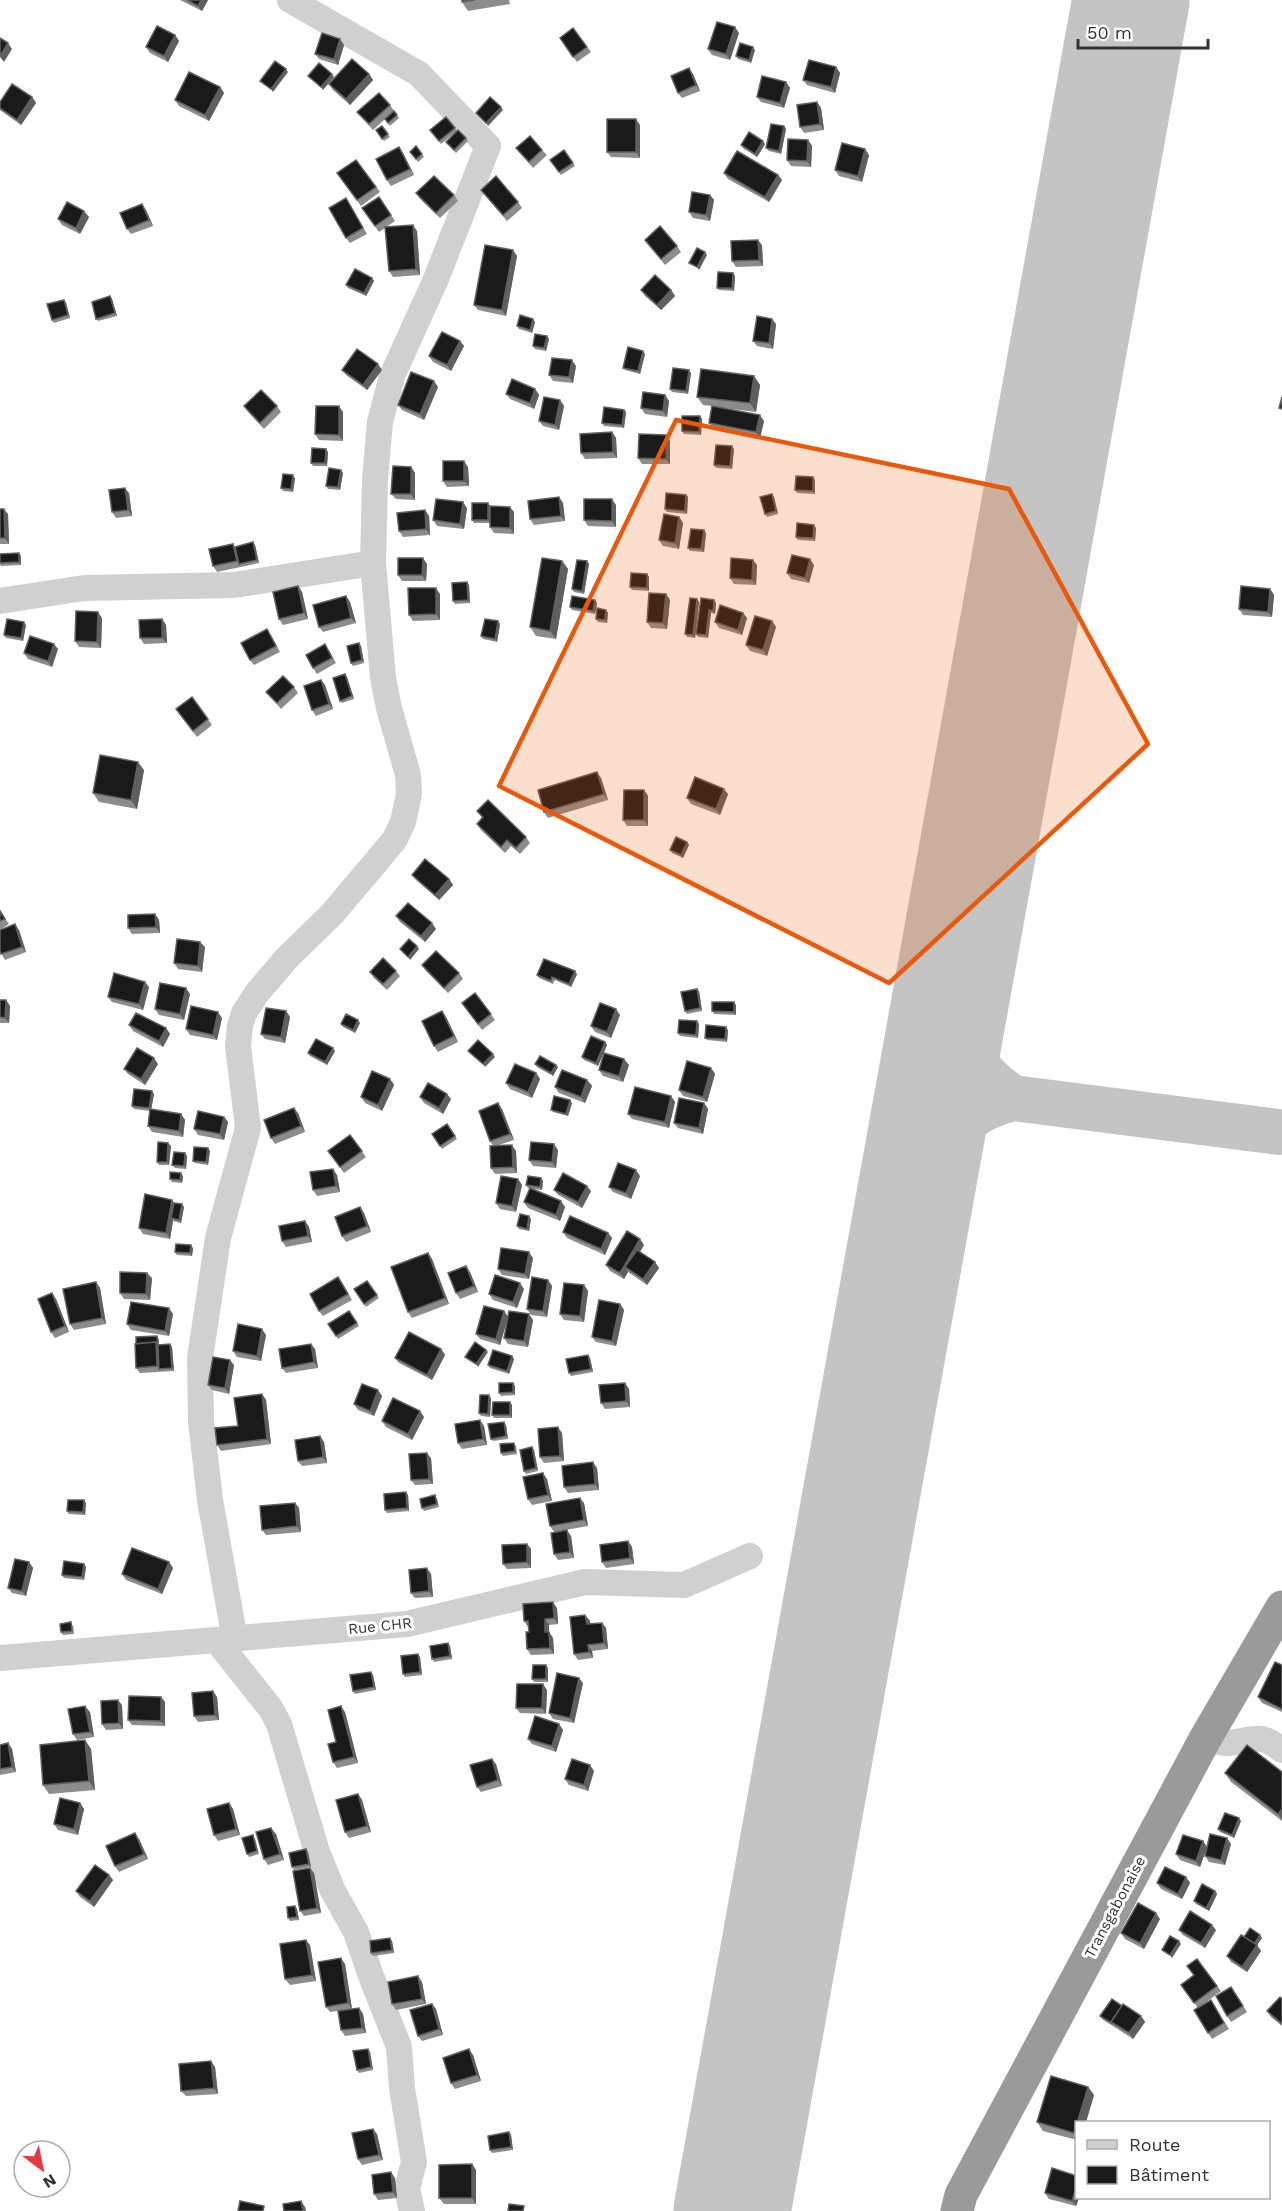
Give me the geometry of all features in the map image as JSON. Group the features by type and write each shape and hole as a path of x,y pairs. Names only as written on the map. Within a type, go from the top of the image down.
{"highway":[{"name":"Transgabonaise","path":"964,2206 1205,1739 1282,1607"}],"street":[{"path":"290,0 419,74 488,146 436,279 392,376 380,422 375,480 373,563 383,678 408,775 408,794 403,822 395,839 376,862 332,914 286,959 257,993 244,1013 238,1046 248,1128 218,1238 200,1358 201,1421 226,1641 279,1724 317,1852 333,1891 356,1932 370,1976 399,2047 402,2088 414,2162 407,2189 412,2211"},
{"path":"0,601 84,588 234,585 373,563"},
{"name":"Rue CHR","path":"0,1658 226,1641 407,1624 585,1582 684,1585 750,1556"},
{"path":"1205,1739 1227,1743 1256,1737 1272,1742 1282,1750"}],"highlighted area":[{"path":"676,420 1009,489 1148,744 889,983 499,786"}],"building":[{"path":"187,0 201,0 198,6"},
{"path":"717,22 735,27 726,54 708,49"},
{"path":"157,26 175,35 164,56 146,47"},
{"path":"573,28 587,47 573,57 560,38"},
{"path":"322,33 340,39 334,59 315,54"},
{"path":"0,38 8,43 0,56"},
{"path":"740,43 753,47 749,60 736,56"},
{"path":"352,59 369,74 346,99 329,84"},
{"path":"809,60 836,67 831,87 803,80"},
{"path":"275,61 286,69 271,89 260,81"},
{"path":"319,63 332,74 321,87 308,76"},
{"path":"689,68 696,85 678,93 671,76"},
{"path":"189,72 220,87 205,115 175,100"},
{"path":"762,76 786,82 780,103 757,97"},
{"path":"12,84 32,97 17,120 0,108 0,102"},
{"path":"379,93 390,105 369,124 357,112"},
{"path":"490,97 501,107 486,123 476,113"},
{"path":"817,102 820,124 800,127 797,105"},
{"path":"394,111 397,115 388,123 385,119"},
{"path":"446,117 455,128 439,141 430,130"},
{"path":"607,119 636,119 636,152 607,152"},
{"path":"771,124 784,126 779,151 766,148"},
{"path":"382,126 388,134 382,139 376,130"},
{"path":"458,130 466,138 454,150 446,142"},
{"path":"749,132 763,141 755,154 741,145"},
{"path":"530,136 542,150 529,162 516,148"},
{"path":"788,139 808,140 807,161 787,160"},
{"path":"842,143 865,149 858,176 835,170"},
{"path":"416,146 422,154 416,159 410,152"},
{"path":"399,147 410,169 387,180 376,159"},
{"path":"564,150 573,163 559,172 550,160"},
{"path":"737,151 778,175 765,197 724,173"},
{"path":"356,160 376,187 357,200 337,173"},
{"path":"434,176 454,195 436,213 416,193"},
{"path":"496,176 518,202 503,215 481,190"},
{"path":"692,192 710,195 706,215 689,212"},
{"path":"379,197 391,215 375,226 362,208"},
{"path":"346,198 363,228 346,238 329,208"},
{"path":"67,202 84,211 76,228 58,219"},
{"path":"142,204 149,220 127,229 120,213"},
{"path":"413,225 416,269 389,271 385,227"},
{"path":"660,226 677,246 661,259 645,240"},
{"path":"758,240 759,260 732,261 731,241"},
{"path":"485,245 513,250 502,310 474,305"},
{"path":"697,248 705,252 697,267 689,263"},
{"path":"355,269 372,278 364,293 346,285"},
{"path":"718,272 733,273 732,288 717,288"},
{"path":"655,275 671,290 657,305 641,290"},
{"path":"110,296 115,313 96,319 92,302"},
{"path":"64,300 68,315 52,320 47,304"},
{"path":"520,315 533,319 530,330 517,326"},
{"path":"757,316 772,319 769,343 753,341"},
{"path":"442,332 460,341 447,365 429,356"},
{"path":"535,334 547,336 544,348 533,346"},
{"path":"628,347 643,351 638,371 623,368"},
{"path":"357,349 378,364 363,385 342,370"},
{"path":"552,358 572,360 569,377 549,375"},
{"path":"673,368 689,370 686,391 670,389"},
{"path":"701,369 754,376 750,403 697,397"},
{"path":"411,372 434,381 420,414 398,405"},
{"path":"512,379 535,389 530,403 506,394"},
{"path":"261,390 277,406 260,423 244,406"},
{"path":"643,392 665,395 663,411 641,408"},
{"path":"544,397 560,400 555,425 539,421"},
{"path":"316,406 339,406 339,435 315,434"},
{"path":"712,406 760,415 756,432 709,423"},
{"path":"604,407 624,410 622,425 602,423"},
{"path":"682,416 700,416 699,432 682,431"},
{"path":"612,432 613,452 581,453 580,434"},
{"path":"639,434 666,435 666,459 638,458"},
{"path":"716,445 732,446 730,466 714,465"},
{"path":"312,448 326,449 325,463 311,463"},
{"path":"443,461 464,461 464,481 443,481"},
{"path":"393,466 411,467 411,494 391,494"},
{"path":"329,468 341,470 338,487 326,486"},
{"path":"283,474 293,475 291,489 281,488"},
{"path":"796,476 813,477 813,491 795,490"},
{"path":"125,488 128,510 112,512 109,490"},
{"path":"666,493 686,495 685,511 665,509"},
{"path":"772,494 776,511 765,514 760,497"},
{"path":"559,497 561,516 530,519 528,501"},
{"path":"436,499 463,502 460,524 433,520"},
{"path":"584,499 612,499 612,521 584,520"},
{"path":"472,503 488,503 488,520 472,520"},
{"path":"490,506 510,507 510,528 490,527"},
{"path":"0,509 4,509 5,538 0,538"},
{"path":"425,510 426,529 399,531 397,513"},
{"path":"664,514 679,517 675,543 659,540"},
{"path":"797,523 814,525 813,538 796,537"},
{"path":"691,529 704,530 701,549 688,548"},
{"path":"253,542 257,560 239,564 235,547"},
{"path":"233,544 237,561 213,566 209,549"},
{"path":"19,553 19,562 0,563 0,554"},
{"path":"792,555 810,559 805,578 787,573"},
{"path":"398,558 423,558 422,575 398,575"},
{"path":"542,558 562,561 550,631 530,627"},
{"path":"731,558 753,560 752,580 730,578"},
{"path":"577,560 587,561 582,591 572,589"},
{"path":"631,573 647,574 647,588 630,587"},
{"path":"467,582 468,600 453,601 452,583"},
{"path":"298,586 304,613 279,619 273,592"},
{"path":"1241,586 1270,589 1268,612 1239,609"},
{"path":"408,588 436,588 436,614 409,615"},
{"path":"649,593 666,594 663,623 647,622"},
{"path":"346,596 351,618 319,627 313,605"},
{"path":"572,596 595,600 593,611 570,607"},
{"path":"690,598 697,599 693,635 685,634"},
{"path":"701,598 714,600 713,611 709,610 706,635 696,634"},
{"path":"720,605 743,613 738,630 715,622"},
{"path":"597,608 606,610 605,620 596,619"},
{"path":"76,611 98,612 97,642 75,641"},
{"path":"755,616 772,621 763,650 746,645"},
{"path":"7,619 24,622 21,638 4,635"},
{"path":"162,619 162,638 140,638 139,620"},
{"path":"485,619 498,621 495,639 481,636"},
{"path":"267,629 276,646 250,660 241,643"},
{"path":"30,636 54,644 48,661 24,653"},
{"path":"359,643 362,660 351,663 347,646"},
{"path":"325,644 332,658 313,668 306,655"},
{"path":"345,674 352,696 340,701 333,678"},
{"path":"283,676 294,687 277,703 266,692"},
{"path":"321,680 329,704 312,710 304,686"},
{"path":"192,697 208,719 193,731 176,709"},
{"path":"100,755 138,762 131,800 93,793"},
{"path":"597,772 604,794 544,812 538,790"},
{"path":"695,777 724,789 716,809 687,798"},
{"path":"624,790 644,790 644,820 623,820"},
{"path":"488,800 526,837 516,848 507,840 501,847 477,824 483,817 477,811"},
{"path":"676,837 687,842 681,855 670,850"},
{"path":"425,859 449,879 435,895 412,875"},
{"path":"408,903 432,923 421,936 396,916"},
{"path":"0,911 5,919 0,921"},
{"path":"155,914 156,927 128,928 128,915"},
{"path":"15,924 22,947 1,954 0,930"},
{"path":"177,939 200,942 198,966 174,963"},
{"path":"409,939 417,946 408,957 400,949"},
{"path":"436,951 459,973 444,988 422,965"},
{"path":"383,958 396,971 383,984 370,972"},
{"path":"544,959 575,971 569,984 552,977 551,981 537,975"},
{"path":"114,973 145,982 139,1004 108,997"},
{"path":"160,983 186,988 180,1014 155,1009"},
{"path":"697,989 700,1008 685,1011 681,992"},
{"path":"475,993 491,1014 478,1024 462,1003"},
{"path":"0,1000 6,1000 5,1018 0,1017"},
{"path":"712,1002 734,1002 734,1012 712,1011"},
{"path":"600,1003 616,1009 607,1032 591,1026"},
{"path":"191,1006 218,1012 213,1035 186,1029"},
{"path":"266,1008 286,1011 281,1037 261,1034"},
{"path":"442,1011 454,1036 434,1046 422,1021"},
{"path":"136,1013 166,1028 159,1041 129,1025"},
{"path":"346,1014 358,1020 353,1030 341,1024"},
{"path":"679,1020 697,1021 696,1035 678,1033"},
{"path":"706,1025 726,1027 725,1039 705,1038"},
{"path":"591,1036 605,1042 596,1063 582,1057"},
{"path":"316,1039 333,1048 325,1062 308,1053"},
{"path":"478,1040 493,1054 483,1064 468,1051"},
{"path":"137,1048 154,1058 141,1079 124,1069"},
{"path":"604,1053 624,1059 619,1076 599,1070"},
{"path":"540,1056 556,1065 551,1073 535,1064"},
{"path":"687,1061 711,1068 703,1097 679,1090"},
{"path":"515,1064 536,1073 528,1092 506,1083"},
{"path":"562,1070 587,1080 581,1097 555,1087"},
{"path":"372,1071 390,1079 378,1105 361,1097"},
{"path":"428,1083 447,1094 439,1108 420,1097"},
{"path":"635,1087 671,1096 665,1122 628,1114"},
{"path":"134,1089 152,1091 149,1108 132,1106"},
{"path":"554,1096 570,1100 566,1114 551,1110"},
{"path":"679,1098 704,1103 699,1128 674,1123"},
{"path":"498,1103 510,1134 490,1141 479,1111"},
{"path":"294,1108 301,1126 271,1138 264,1120"},
{"path":"150,1109 181,1114 179,1131 148,1126"},
{"path":"198,1111 224,1117 220,1134 194,1129"},
{"path":"447,1124 455,1136 440,1146 432,1134"},
{"path":"350,1135 362,1151 340,1167 328,1151"},
{"path":"158,1142 168,1143 167,1162 157,1162"},
{"path":"531,1142 554,1144 552,1162 529,1160"},
{"path":"512,1145 513,1167 491,1168 490,1146"},
{"path":"194,1147 208,1148 206,1162 193,1161"},
{"path":"174,1152 185,1153 184,1166 172,1165"},
{"path":"618,1163 636,1170 626,1193 609,1187"},
{"path":"333,1169 336,1186 313,1190 310,1172"},
{"path":"170,1172 181,1173 180,1180 170,1179"},
{"path":"563,1173 587,1186 578,1202 554,1190"},
{"path":"501,1176 518,1179 512,1206 496,1203"},
{"path":"528,1176 541,1178 540,1187 526,1185"},
{"path":"530,1188 561,1201 556,1215 524,1202"},
{"path":"145,1194 172,1200 166,1233 139,1228"},
{"path":"174,1203 182,1204 179,1220 171,1218"},
{"path":"360,1207 367,1226 342,1236 335,1217"},
{"path":"520,1214 529,1216 527,1229 517,1226"},
{"path":"570,1216 608,1233 601,1249 563,1232"},
{"path":"305,1221 308,1236 282,1241 279,1226"},
{"path":"627,1231 640,1239 620,1273 606,1265"},
{"path":"176,1244 191,1245 190,1253 175,1252"},
{"path":"501,1248 529,1252 525,1274 498,1269"},
{"path":"637,1250 655,1262 643,1279 625,1267"},
{"path":"428,1253 445,1298 408,1312 391,1267"},
{"path":"466,1266 474,1286 456,1293 448,1273"},
{"path":"120,1272 147,1273 146,1294 120,1293"},
{"path":"495,1275 520,1283 513,1302 489,1294"},
{"path":"338,1277 348,1294 319,1311 310,1294"},
{"path":"532,1277 548,1280 543,1311 527,1309"},
{"path":"367,1281 377,1295 364,1304 354,1289"},
{"path":"96,1282 102,1318 70,1324 63,1289"},
{"path":"564,1283 584,1285 580,1316 560,1314"},
{"path":"52,1293 65,1326 51,1332 38,1299"},
{"path":"599,1300 620,1304 612,1341 592,1337"},
{"path":"131,1302 169,1308 165,1331 127,1324"},
{"path":"484,1306 504,1311 496,1339 476,1334"},
{"path":"349,1311 357,1323 336,1336 328,1324"},
{"path":"509,1311 529,1314 524,1341 504,1338"},
{"path":"238,1324 262,1329 257,1356 233,1351"},
{"path":"409,1332 441,1349 427,1375 395,1358"},
{"path":"157,1336 158,1345 156,1342 136,1344 136,1337"},
{"path":"156,1342 157,1366 136,1368 135,1344"},
{"path":"475,1342 486,1350 476,1364 465,1357"},
{"path":"170,1344 172,1368 159,1369 158,1345"},
{"path":"311,1344 314,1362 282,1368 279,1349"},
{"path":"493,1350 512,1356 507,1371 488,1365"},
{"path":"588,1355 591,1369 569,1373 566,1359"},
{"path":"213,1357 230,1360 225,1388 208,1385"},
{"path":"499,1383 513,1383 513,1392 499,1393"},
{"path":"625,1383 626,1401 601,1403 599,1385"},
{"path":"362,1384 378,1390 370,1411 354,1404"},
{"path":"262,1394 267,1439 217,1445 215,1428 238,1426 234,1398"},
{"path":"480,1395 489,1395 488,1414 479,1413"},
{"path":"393,1398 420,1411 408,1434 382,1421"},
{"path":"493,1402 510,1402 510,1415 492,1415"},
{"path":"480,1420 483,1439 458,1443 455,1424"},
{"path":"504,1422 506,1436 491,1439 488,1424"},
{"path":"558,1427 560,1456 540,1457 538,1429"},
{"path":"320,1436 323,1457 298,1461 295,1440"},
{"path":"514,1443 515,1451 501,1453 500,1444"},
{"path":"532,1447 536,1468 524,1471 520,1450"},
{"path":"427,1453 429,1479 411,1480 409,1454"},
{"path":"593,1462 595,1484 564,1487 562,1466"},
{"path":"543,1473 548,1495 528,1499 523,1477"},
{"path":"406,1492 407,1508 385,1510 384,1494"},
{"path":"435,1495 437,1504 422,1508 420,1499"},
{"path":"580,1498 584,1520 550,1526 546,1504"},
{"path":"68,1500 84,1500 83,1512 67,1511"},
{"path":"295,1503 297,1526 262,1530 260,1506"},
{"path":"567,1530 570,1552 554,1554 551,1533"},
{"path":"628,1541 630,1558 602,1562 600,1545"},
{"path":"527,1544 527,1562 503,1564 502,1545"},
{"path":"132,1548 169,1562 158,1589 122,1574"},
{"path":"15,1559 29,1562 22,1591 8,1588"},
{"path":"64,1561 84,1564 82,1577 62,1575"},
{"path":"427,1568 429,1591 411,1593 409,1570"},
{"path":"553,1602 554,1618 545,1619 545,1632 549,1632 550,1648 527,1649 526,1632 529,1632 528,1621 524,1621 523,1604"},
{"path":"585,1615 587,1624 602,1623 604,1643 588,1645 589,1652 574,1654 570,1617"},
{"path":"71,1622 72,1631 61,1632 60,1624"},
{"path":"448,1643 450,1656 432,1659 430,1646"},
{"path":"418,1654 420,1672 403,1674 401,1656"},
{"path":"1275,1662 1282,1665 1282,1709 1258,1697"},
{"path":"533,1665 546,1665 546,1679 532,1679"},
{"path":"371,1672 374,1687 353,1691 350,1675"},
{"path":"557,1673 579,1678 570,1718 549,1713"},
{"path":"517,1684 543,1684 542,1708 516,1708"},
{"path":"213,1691 215,1715 194,1716 192,1693"},
{"path":"129,1696 161,1697 161,1721 128,1720"},
{"path":"118,1700 119,1723 102,1724 101,1701"},
{"path":"85,1706 90,1732 73,1734 68,1709"},
{"path":"341,1706 354,1757 333,1762 328,1744 336,1742 328,1710"},
{"path":"535,1716 559,1724 552,1746 528,1739"},
{"path":"85,1740 89,1781 43,1785 40,1745"},
{"path":"8,1743 12,1767 0,1769 0,1745"},
{"path":"1247,1745 1282,1772 1282,1809 1278,1814 1225,1773"},
{"path":"492,1759 498,1780 477,1787 470,1765"},
{"path":"572,1759 590,1765 584,1785 565,1779"},
{"path":"358,1794 367,1826 345,1832 336,1800"},
{"path":"60,1798 80,1803 74,1829 54,1824"},
{"path":"229,1803 236,1829 214,1835 207,1809"},
{"path":"1225,1813 1239,1818 1232,1835 1218,1829"},
{"path":"271,1828 280,1854 264,1859 256,1832"},
{"path":"135,1833 144,1854 115,1866 106,1846"},
{"path":"1210,1834 1227,1838 1221,1860 1205,1856"},
{"path":"253,1835 257,1851 247,1854 242,1838"},
{"path":"1183,1835 1203,1841 1196,1861 1176,1854"},
{"path":"306,1849 309,1864 292,1867 289,1853"},
{"path":"95,1865 109,1875 90,1901 76,1891"},
{"path":"1165,1867 1186,1877 1178,1894 1157,1883"},
{"path":"310,1868 317,1908 300,1911 293,1871"},
{"path":"1202,1884 1215,1891 1206,1908 1194,1901"},
{"path":"1138,1903 1156,1913 1140,1943 1121,1933"},
{"path":"295,1906 297,1917 288,1918 287,1907"},
{"path":"1190,1911 1212,1925 1201,1943 1179,1930"},
{"path":"1250,1928 1260,1935 1254,1944 1244,1937"},
{"path":"1241,1935 1257,1945 1242,1967 1227,1956"},
{"path":"1170,1936 1179,1941 1170,1955 1162,1950"},
{"path":"390,1938 392,1950 371,1953 370,1941"},
{"path":"306,1940 312,1975 285,1979 280,1944"},
{"path":"341,1958 348,2003 326,2007 318,1962"},
{"path":"1197,1959 1217,1986 1194,2003 1181,1985 1194,1975 1187,1966"},
{"path":"418,1976 422,1999 392,2004 388,1982"},
{"path":"1231,1987 1243,2006 1227,2016 1216,1996"},
{"path":"1280,1997 1282,1999 1282,2024 1267,2011"},
{"path":"1112,1999 1122,2006 1111,2022 1113,2024 1100,2016"},
{"path":"1211,2000 1224,2023 1208,2033 1194,2010"},
{"path":"432,2004 439,2029 418,2036 410,2010"},
{"path":"1123,2004 1141,2016 1129,2033 1111,2022"},
{"path":"359,2008 362,2028 341,2030 338,2011"},
{"path":"368,2049 371,2067 357,2070 353,2051"},
{"path":"469,2049 477,2075 451,2083 443,2058"},
{"path":"211,2061 214,2088 181,2091 179,2064"},
{"path":"1051,2076 1088,2087 1078,2121 1075,2121 1074,2133 1037,2122"},
{"path":"373,2129 379,2155 358,2159 352,2133"},
{"path":"509,2132 511,2147 490,2150 488,2136"},
{"path":"472,2164 472,2198 439,2198 439,2165"},
{"path":"1052,2168 1075,2175 1075,2191 1072,2201 1045,2193"},
{"path":"391,2172 393,2192 374,2194 372,2175"},
{"path":"240,2201 264,2206 263,2211 238,2211"},
{"path":"301,2201 303,2211 284,2211 283,2204"},
{"path":"509,2204 524,2206 523,2211 508,2211"}],"taxiway":[{"path":"950,1000 971,1056 978,1067 1013,1098"},
{"path":"920,1169 960,1124 983,1109 1013,1098 1279,1132"}],"runway":[{"path":"732,2211 1131,0"}]}
